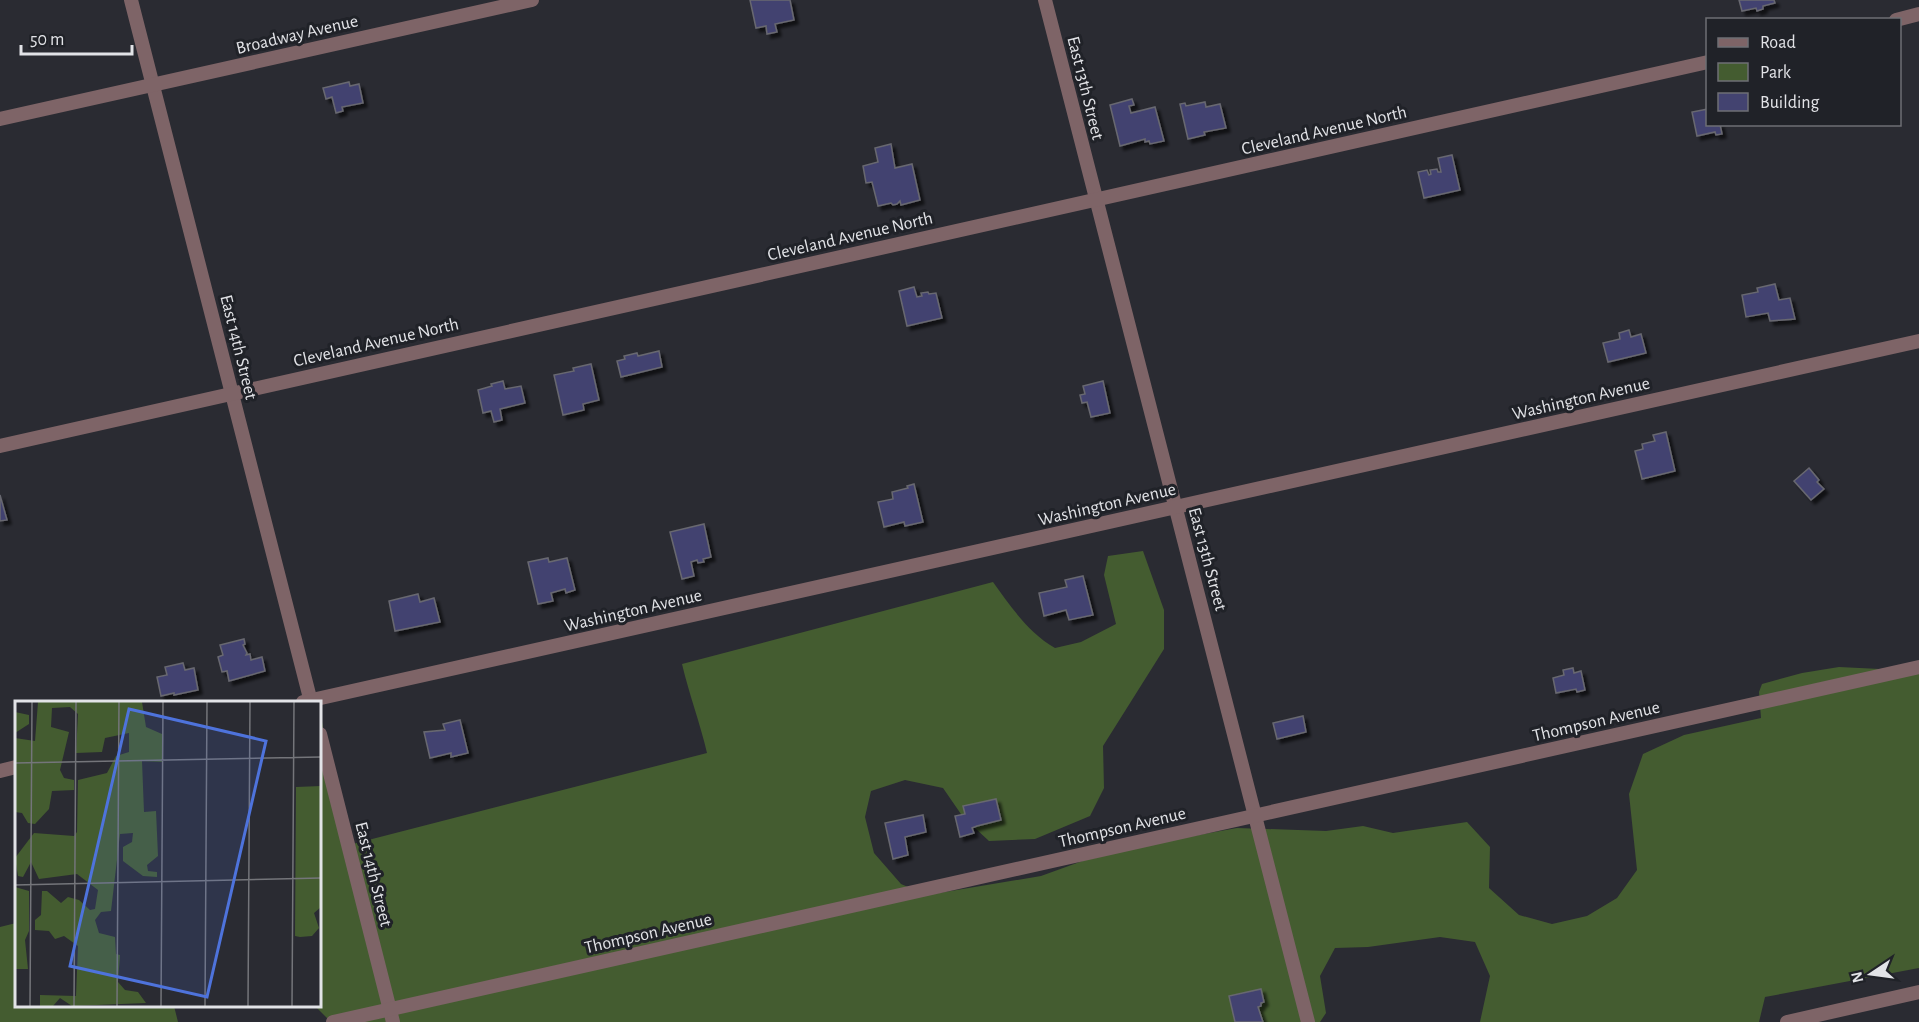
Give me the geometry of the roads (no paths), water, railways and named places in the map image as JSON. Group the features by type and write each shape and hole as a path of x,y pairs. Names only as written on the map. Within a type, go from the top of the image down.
{"street":[{"name":"East 14th Street","path":"131,0 232,393 308,701"},
{"name":"Broadway Avenue","path":"0,119 532,0"},
{"name":"East 13th Street","path":"1045,0 1308,1022"},
{"path":"1901,19 1919,14"},
{"name":"Cleveland Avenue North","path":"0,446 1706,62"},
{"name":"Washington Avenue","path":"312,701 1919,341"},
{"name":"Thompson Avenue","path":"333,1022 391,1016 1255,815 1919,667"},
{"name":"East 14th Street","path":"321,738 391,1016"},
{"path":"0,771 15,767"},
{"path":"1787,1022 1919,992"}]}
